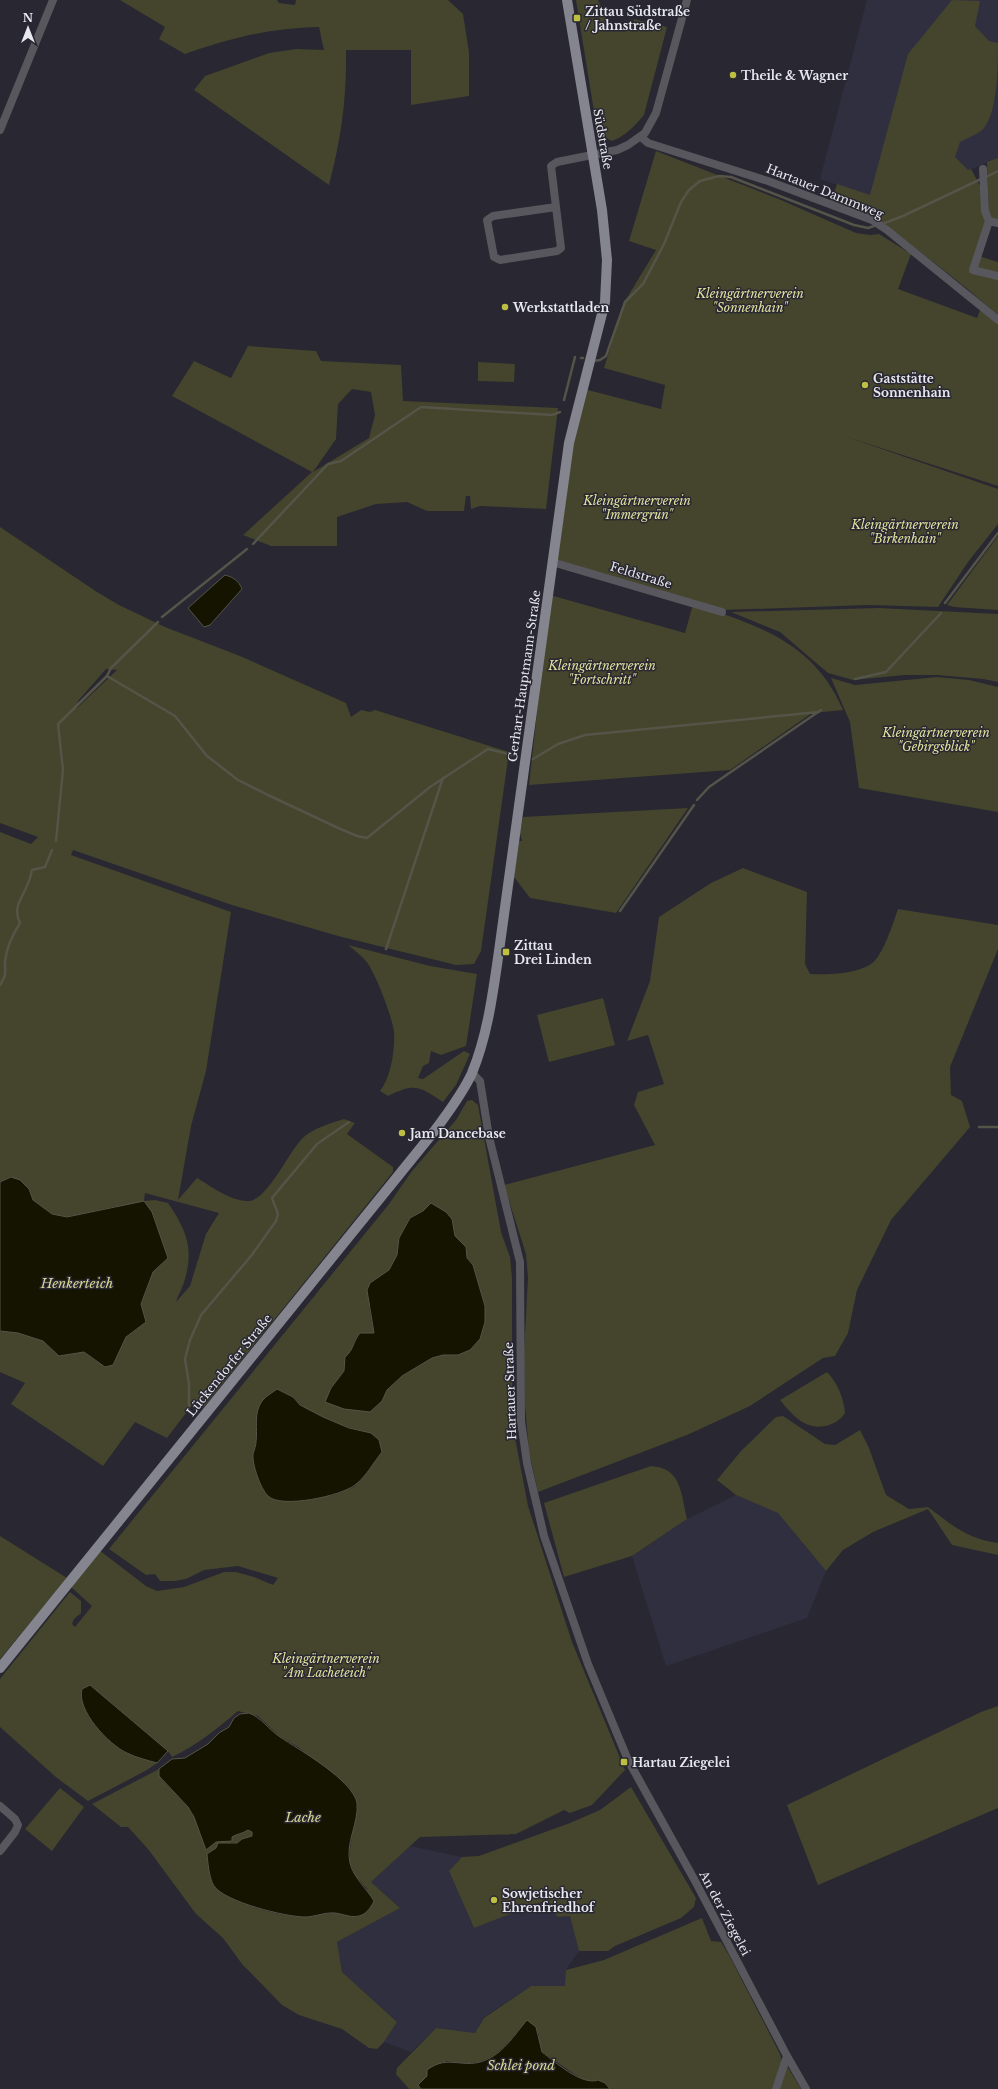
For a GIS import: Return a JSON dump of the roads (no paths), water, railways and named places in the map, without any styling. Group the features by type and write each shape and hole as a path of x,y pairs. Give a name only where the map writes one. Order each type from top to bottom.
{"main road":[{"name":"Südstraße","path":"567,0 606,245 607,282"},
{"name":"Gerhart-Hauptmann-Straße","path":"472,1073 486,1032 491,1008 552,562 571,436 603,311 607,282"},
{"name":"Lückendorfer Straße","path":"0,1668 436,1130 462,1092 472,1073"}],"street":[{"path":"0,130 53,0"},
{"path":"556,207 493,216 487,220 494,257 500,260 560,250 562,245 551,166 557,162 617,150 641,137 652,122 656,113 687,0"},
{"name":"Hartauer Dammweg","path":"641,137 648,142 768,181 874,221 998,320"},
{"path":"983,169 985,211 989,221 974,270 998,276"},
{"path":"989,221 998,223"},
{"name":"Feldstraße","path":"552,562 722,612"},
{"name":"Hartauer Straße","path":"472,1073 480,1081 489,1137 520,1262 521,1421 534,1499 544,1536 577,1633 623,1748"},
{"name":"An der Ziegelei","path":"623,1748 637,1778 694,1879 786,2056 806,2089"},
{"path":"0,1806 15,1819 18,1825 0,1851"},
{"path":"776,2089 786,2056"}],"water":[{"path":"225,575 235,580 242,589 210,625 204,627 188,608"},
{"name":"Henkerteich","path":"11,1177 20,1180 29,1189 33,1200 52,1214 67,1217 144,1201 152,1212 168,1258 153,1272 141,1304 146,1322 126,1337 113,1365 105,1367 84,1352 59,1356 43,1341 18,1333 0,1331 0,1182"},
{"path":"431,1203 446,1212 452,1219 455,1236 466,1247 467,1258 473,1265 485,1306 485,1322 480,1339 470,1350 458,1355 443,1355 432,1358 402,1376 387,1390 382,1401 370,1412 344,1409 325,1402 331,1388 344,1371 345,1357 360,1333 374,1333 367,1290 370,1283 389,1270 397,1255 399,1238 410,1218 423,1211"},
{"path":"277,1389 293,1397 300,1405 323,1417 349,1428 371,1433 379,1440 382,1452 359,1482 348,1489 311,1500 285,1501 275,1500 268,1496 257,1476 253,1454 256,1444 257,1416 259,1406 267,1396"},
{"path":"90,1685 168,1751 157,1763 127,1753 103,1735 89,1716 81,1697 82,1689"},
{"name":"Lache","path":"249,1713 258,1718 280,1737 336,1775 353,1794 357,1803 357,1810 349,1848 350,1863 357,1878 374,1901 369,1909 362,1915 351,1916 331,1913 305,1917 284,1914 256,1908 230,1898 220,1892 212,1883 207,1854 216,1848 218,1843 237,1843 242,1839 252,1836 252,1832 248,1830 235,1835 232,1837 232,1841 216,1842 206,1850 194,1817 188,1807 159,1776 159,1769 172,1759 185,1758 208,1744 219,1733 229,1727 234,1718 240,1714"},
{"name":"Schlei pond","path":"527,2020 536,2027 542,2052 569,2072 584,2080 598,2080 605,2083 610,2089 421,2089 418,2085 427,2076 427,2070 435,2065 450,2062 479,2062 494,2056 509,2042"}],"waterway":[{"path":"986,177 998,171"},
{"path":"593,361 600,360 606,356 625,302 643,284 664,244 681,202 689,190 700,181 719,176 731,177 854,225 868,228 877,225"},
{"path":"882,224 903,216 981,179"},
{"path":"564,400 575,357"},
{"path":"253,544 328,464 341,461 421,407 552,415 560,412"},
{"path":"945,603 998,533"},
{"path":"162,617 247,549"},
{"path":"855,679 886,672 941,613"},
{"path":"56,841 63,770 58,724 107,676 111,668 158,622"},
{"path":"107,676 175,716 207,756 238,780 336,827 357,836 367,838 430,787 488,749 512,755"},
{"path":"697,800 709,787 821,710"},
{"path":"533,759 558,744 585,735 819,712"},
{"path":"386,949 443,778"},
{"path":"620,911 694,805"},
{"path":"0,985 5,976 5,962 8,946 20,923 17,913 20,901 28,884 32,870 45,867 52,850"},
{"path":"189,1407 189,1384 185,1359 190,1340 201,1315 251,1256 276,1221 278,1214 272,1198 317,1144 349,1122"},
{"path":"979,1127 998,1127"}],"place":[{"name":"Zittau Südstraße / Jahnstraße","path":"577,18"},
{"name":"Theile & Wagner","path":"733,75"},
{"name":"Werkstattladen","path":"505,307"},
{"name":"Gaststätte Sonnenhain","path":"865,385"},
{"name":"Zittau Drei Linden","path":"506,952"},
{"name":"Jam Dancebase","path":"402,1133"},
{"name":"Hartau Ziegelei","path":"624,1762"},
{"name":"Sowjetischer Ehrenfriedhof","path":"494,1900"}],"park label":[{"name":"Kleingärtnerverein \"Sonnenhain\"","path":"750,300"},
{"name":"Kleingärtnerverein \"Immergrün\"","path":"637,507"},
{"name":"Kleingärtnerverein \"Birkenhain\"","path":"905,531"},
{"name":"Kleingärtnerverein \"Fortschritt\"","path":"602,672"},
{"name":"Kleingärtnerverein \"Gebirgsblick\"","path":"936,739"},
{"name":"Kleingärtnerverein \"Am Lacheteich\"","path":"326,1665"}]}
